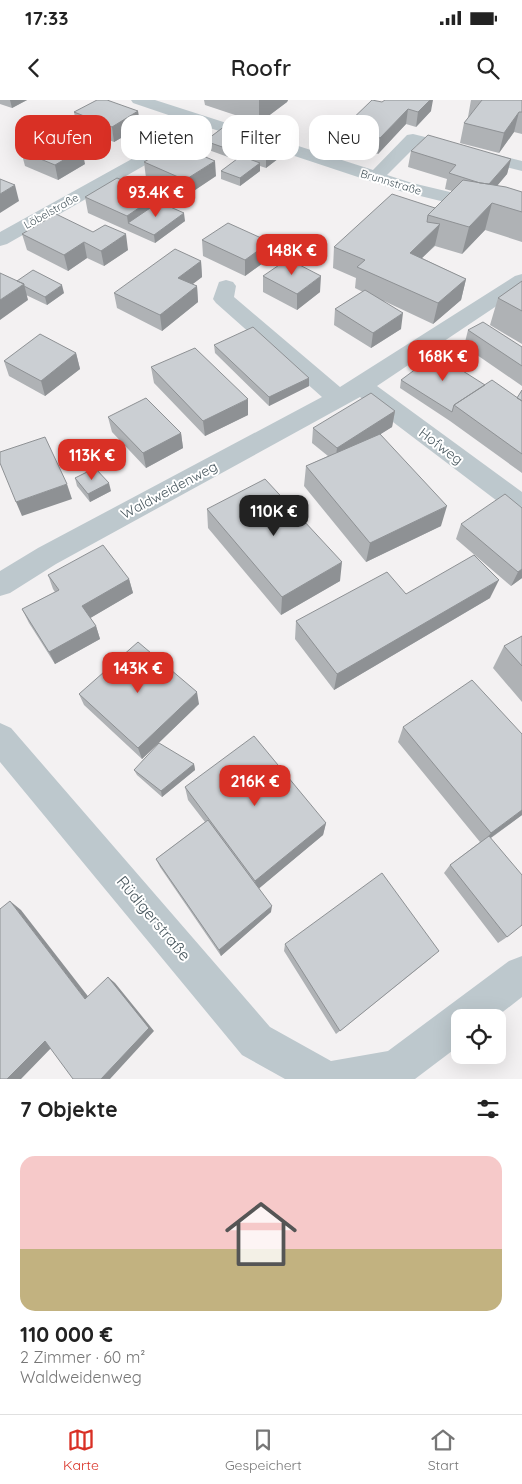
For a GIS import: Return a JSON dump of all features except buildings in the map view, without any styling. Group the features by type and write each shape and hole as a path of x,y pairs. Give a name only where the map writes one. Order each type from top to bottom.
{"street":[{"name":"Brunnstraße","path":"139,100 182,115"},
{"path":"176,113 192,100"},
{"name":"Brunnstraße","path":"212,124 429,194 522,215"},
{"path":"376,177 413,138 522,166"},
{"name":"Löbelstraße","path":"0,240 142,160"},
{"name":"Waldweidenweg","path":"0,585 47,556 361,386 522,280"},
{"path":"226,286 223,299 338,398"},
{"name":"Hofweg","path":"361,386 522,506"},
{"name":"Rüdigerstraße","path":"0,738 256,1041 324,1079"},
{"path":"476,1009 522,974"},
{"path":"334,1079 396,1069 451,1027"}]}
